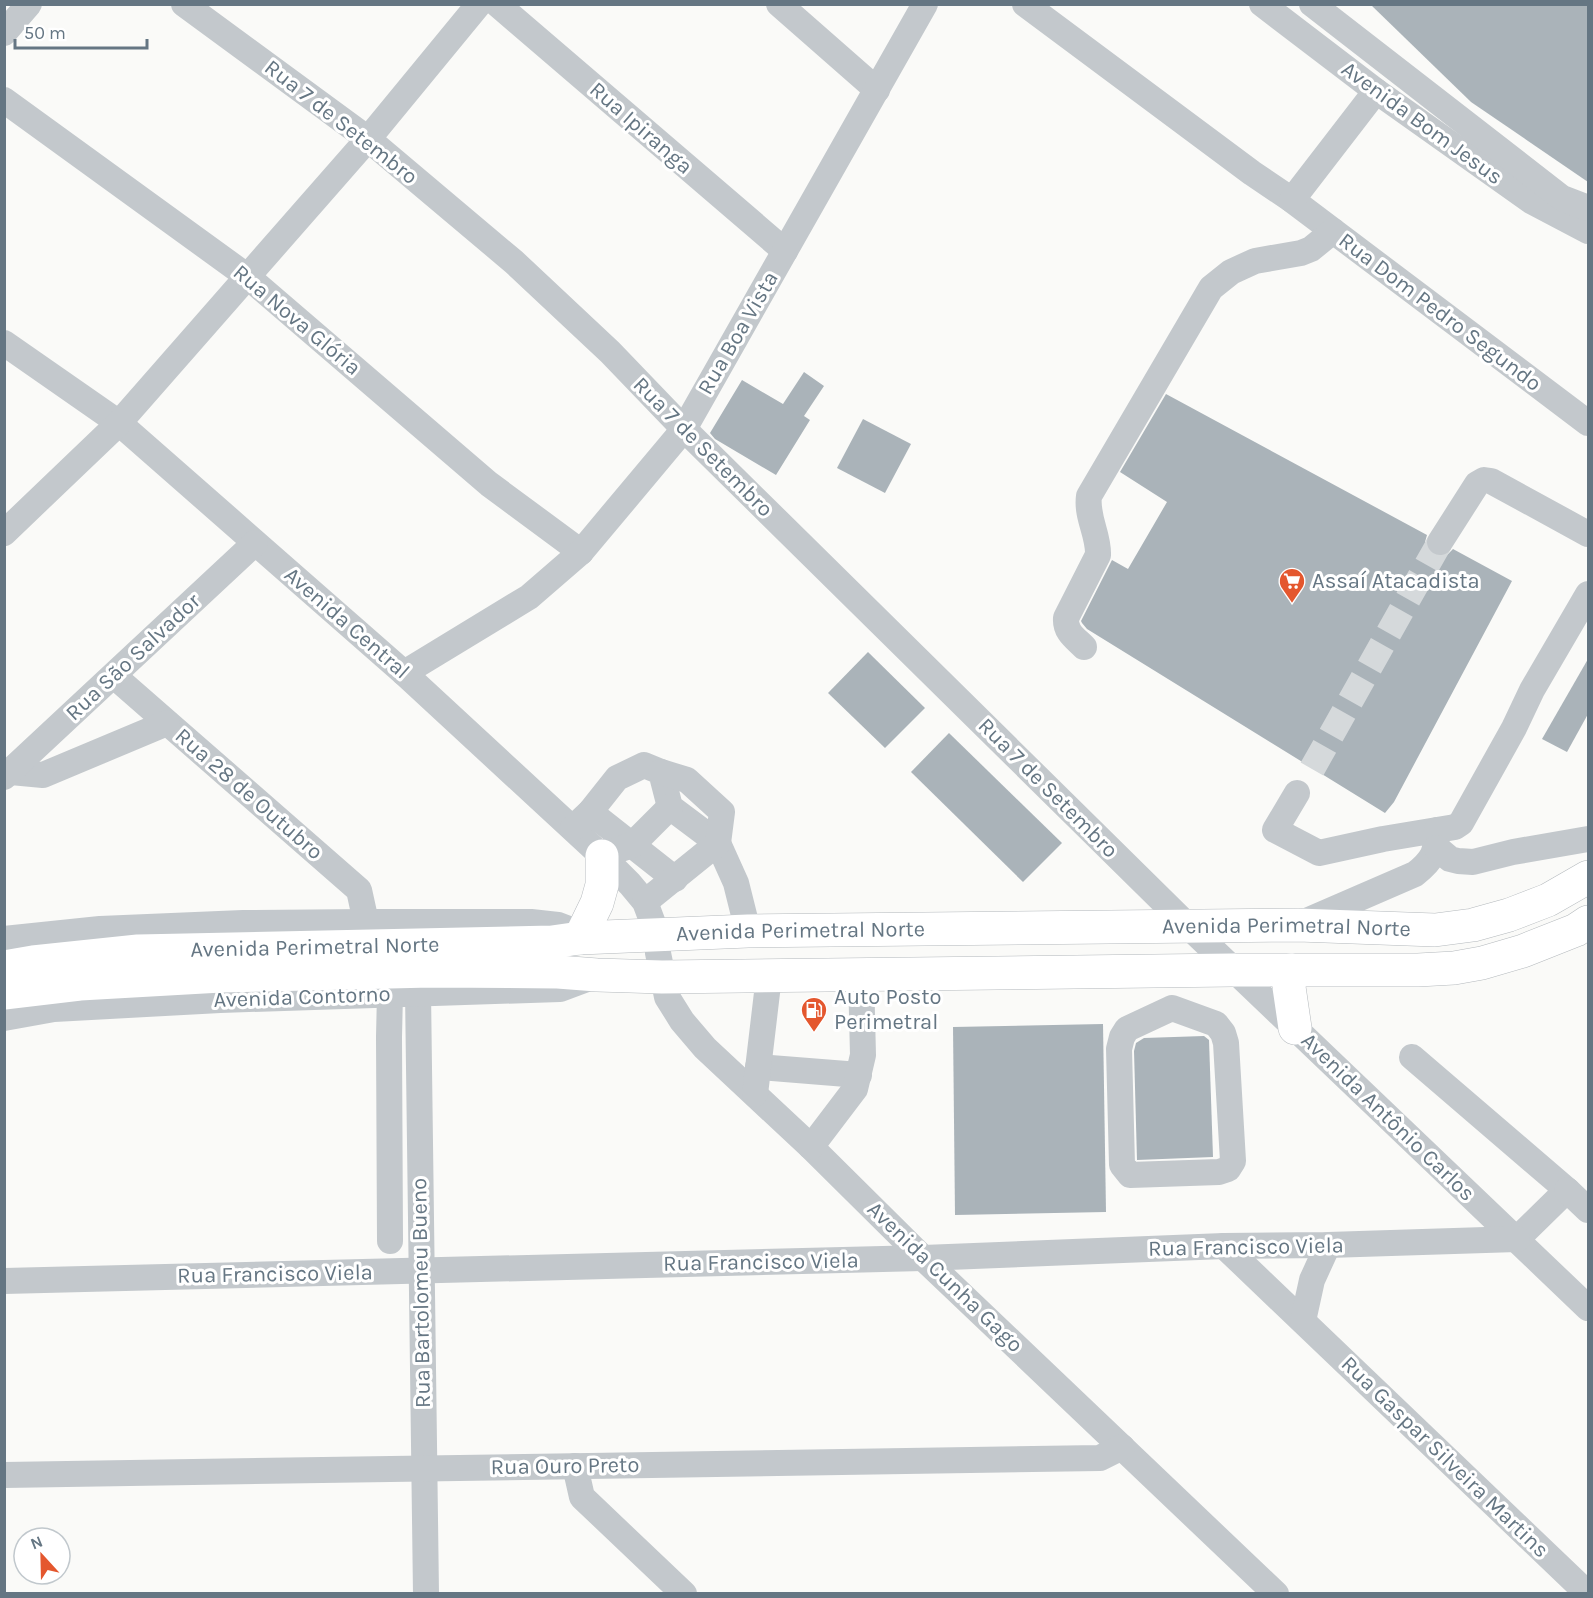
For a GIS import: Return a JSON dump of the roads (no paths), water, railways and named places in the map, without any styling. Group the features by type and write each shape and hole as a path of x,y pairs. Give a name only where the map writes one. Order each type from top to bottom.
{"highway":[{"path":"580,938 597,903 602,885 602,856"},
{"name":"Avenida Perimetral Norte","path":"4,967 138,951 552,942 580,938 748,931 1298,925 1435,930 1473,925 1509,915 1548,900 1588,877"},
{"name":"Avenida Perimetral Norte","path":"4,993 80,984 221,976 431,971 558,972 662,977 1418,970 1454,968 1482,963 1522,951 1576,930 1588,922"},
{"path":"1291,970 1289,987 1295,1028"}],"street":[{"path":"4,33 29,4"},
{"name":"Rua 7 de Setembro","path":"184,4 368,139 514,262 610,352 684,429 1188,926"},
{"path":"4,534 119,423 368,139 479,4"},
{"name":"Rua Ipiranga","path":"497,4 785,251"},
{"path":"779,4 877,90"},
{"name":"Rua Boa Vista","path":"404,673 529,597 581,552 684,429 925,4"},
{"name":"Rua Dom Pedro Segundo","path":"1025,4 1252,173 1292,200 1588,423"},
{"name":"Avenida Bom Jesus","path":"1262,4 1376,91 1531,201 1588,231"},
{"path":"1312,4 1562,198 1588,208"},
{"path":"1292,200 1376,91"},
{"name":"Rua Nova Glória","path":"4,100 248,277 489,483 581,552"},
{"path":"1084,647 1067,631 1066,618 1098,555 1088,507 1089,496 1211,288 1231,272 1255,261 1301,253 1311,249 1333,231"},
{"name":"Avenida Central","path":"4,343 119,423 404,673 581,820 602,856 645,902 657,934"},
{"path":"1440,542 1477,484 1484,480 1588,534"},
{"name":"Rua São Salvador","path":"8,775 255,543"},
{"path":"1298,925 1372,894 1425,867 1437,839 1461,823 1514,728 1532,690 1588,594"},
{"name":"Rua 28 de Outubro","path":"114,676 359,890 366,922"},
{"name":"Rua São Salvador","path":"8,775 43,776 167,723"},
{"path":"645,902 675,879 718,843 722,812 687,780 644,765 617,778 581,820 632,845 675,879"},
{"path":"661,772 670,807 718,843 736,883 748,931"},
{"path":"1297,792 1275,830 1319,853 1383,839 1437,839"},
{"path":"602,856 632,845 670,807"},
{"path":"1437,839 1450,859 1473,862 1513,852 1588,839"},
{"path":"4,939 100,929 243,923 366,922 531,922 558,925 571,930 580,938"},
{"name":"Avenida Antônio Carlos","path":"1188,926 1588,1308"},
{"name":"Avenida Cunha Gago","path":"657,934 658,953 667,997 682,1021 705,1048 1276,1593"},
{"path":"1166,971 1172,1008"},
{"name":"Avenida Contorno","path":"4,1018 54,1009 220,1000 560,989 597,975"},
{"path":"811,1147 855,1089 863,1055 861,975"},
{"path":"755,1094 769,976"},
{"name":"Rua Bartolomeu Bueno","path":"418,992 426,1593"},
{"path":"390,993 390,1241"},
{"path":"1172,1008 1216,1024 1223,1034 1226,1043 1233,1161 1228,1169 1219,1172 1130,1175 1122,1165 1119,1049 1122,1036 1127,1029 1172,1008"},
{"path":"389,1037 418,1038"},
{"path":"1412,1057 1588,1210"},
{"path":"758,1067 859,1075"},
{"path":"1517,1239 1567,1190"},
{"name":"Rua Francisco Viela","path":"4,1281 923,1258 1224,1246 1517,1239"},
{"path":"1303,1321 1312,1280 1328,1245"},
{"name":"Rua Gaspar Silveira Martins","path":"1224,1246 1588,1593"},
{"name":"Rua Ouro Preto","path":"4,1475 1100,1458 1122,1447"},
{"path":"575,1466 582,1497 684,1593"}],"tunnel":[{"path":"1312,769 1440,542"}],"place":[{"name":"Assaí Atacadista","path":"1292,604"},
{"name":"Auto Posto Perimetral","path":"814,1033"}]}
